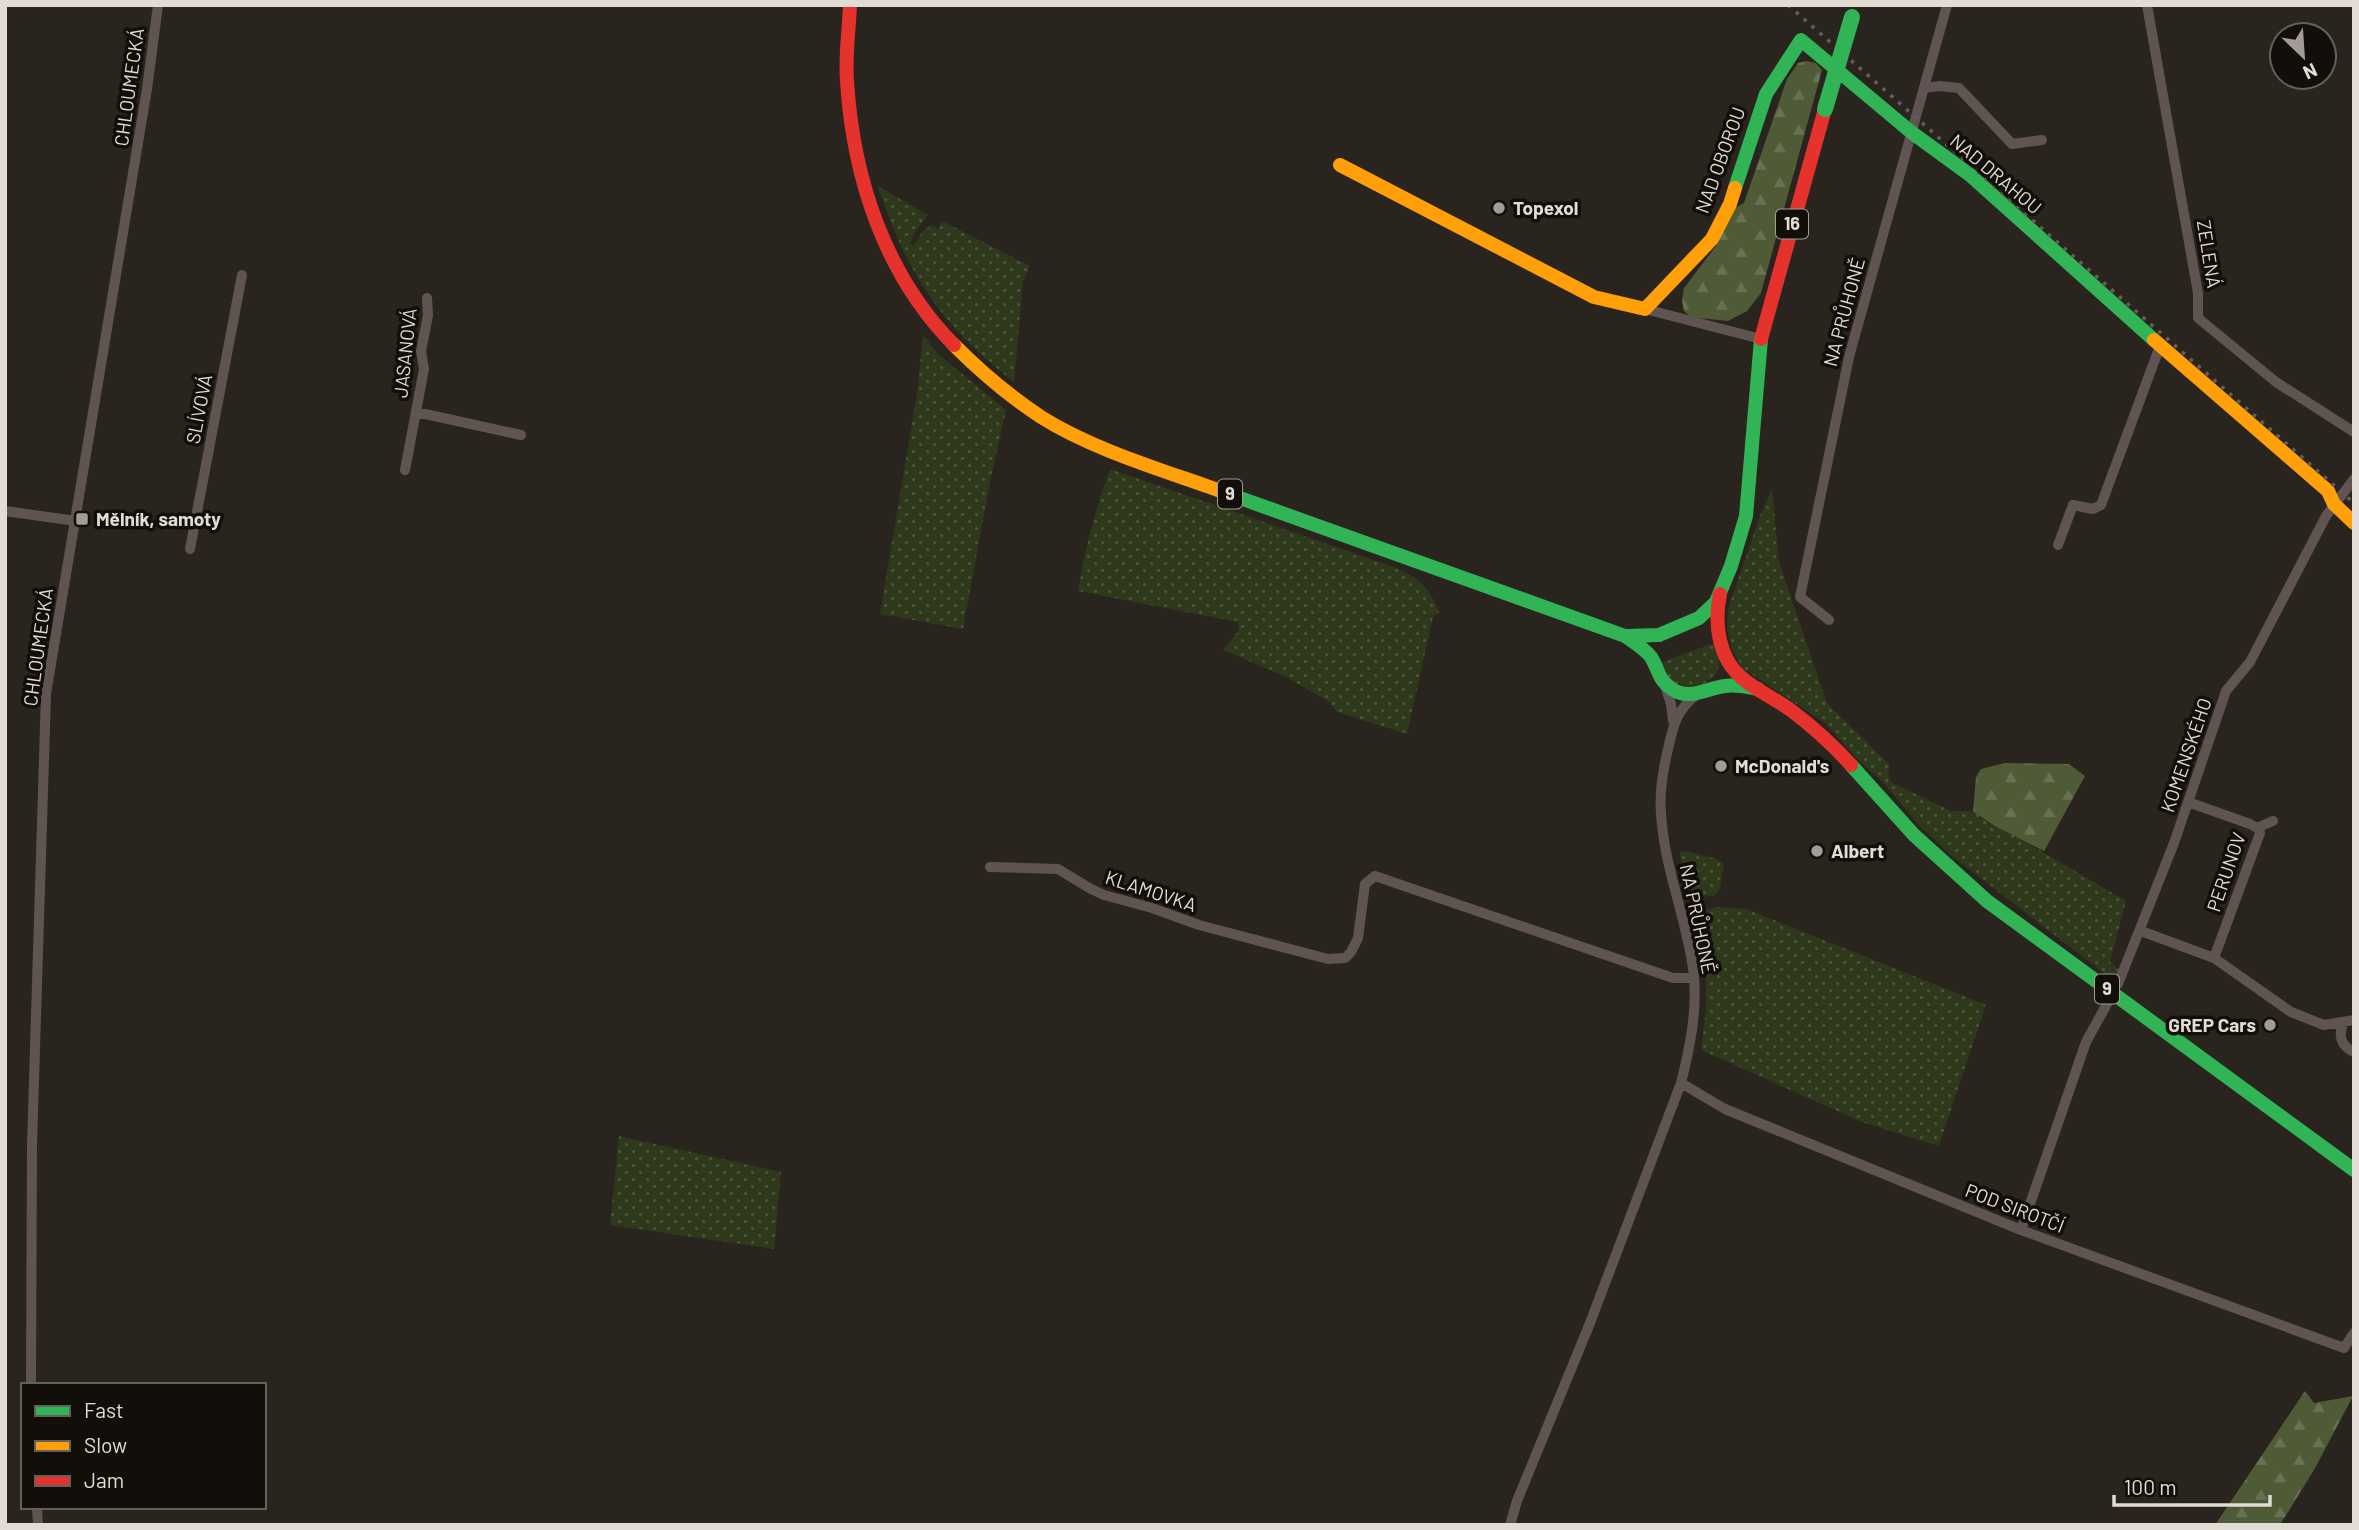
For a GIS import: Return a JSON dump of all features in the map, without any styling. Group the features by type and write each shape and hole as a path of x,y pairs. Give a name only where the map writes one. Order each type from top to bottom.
{"main road":[{"name":"9","path":"850,5 845,57 848,116 858,173 873,217 894,263 929,318 959,353 995,385 1057,427 1108,450 1625,636 1645,650 1664,684 1680,693 1703,692 1722,686 1738,685 1758,690"},
{"name":"16","path":"1687,624 1704,615 1716,602 1737,550 1746,516 1761,340 1854,11"},
{"name":"NAD DRAHOU","path":"1801,40 1911,132 1970,175 2160,346 2328,491 2334,505 2354,523"},
{"name":"NAD OBOROU","path":"1645,309 1712,239 1730,204 1766,94 1801,40"},
{"path":"1340,164 1594,297 1645,309"},
{"name":"16","path":"1720,594 1716,619 1724,648"},
{"name":"9","path":"1625,636 1649,637 1687,624 1707,627 1724,648 1734,670 1758,690 1790,709 1840,752 1909,831 1987,901 2354,1170"},
{"path":"1655,666 1657,647 1668,631"},
{"path":"1703,692 1723,675 1724,648"}],"street":[{"name":"CHLOUMECKÁ","path":"31,1383 32,1145 46,694 145,102 158,5"},
{"name":"NA PRŮHONĚ","path":"1829,620 1800,597 1849,357 1947,5"},
{"name":"ZELENÁ","path":"2147,5 2199,293 2198,318 2276,382 2354,432"},
{"path":"1924,88 1959,88 2012,144 2042,140"},
{"name":"SLÍVOVÁ","path":"190,549 242,275"},
{"name":"JASANOVÁ","path":"405,470 424,369 421,351 428,315 427,298"},
{"path":"1645,309 1761,340"},
{"path":"2058,545 2073,505 2093,509 2101,505 2160,346"},
{"name":"JASANOVÁ","path":"416,412 521,435"},
{"name":"KOMENSKÉHO","path":"2118,984 2141,930 2226,691 2250,662 2334,505 2354,479"},
{"path":"5,511 76,521"},
{"name":"NA PRŮHONĚ","path":"1510,1525 1517,1501 1590,1323 1681,1083 1694,1026 1694,978 1687,936 1667,858 1661,812 1662,783 1672,727 1671,704 1664,684"},
{"name":"NA PRŮHONĚ","path":"1672,727 1679,711 1703,692"},
{"name":"PERUNOV","path":"2188,802 2257,828 2260,837 2214,958"},
{"path":"2257,828 2273,821"},
{"name":"KLAMOVKA","path":"990,867 1058,869 1098,893 1199,925 1328,959 1345,958 1355,946 1365,884 1375,876 1673,978 1694,978"},
{"path":"2141,930 2214,958 2291,1012 2324,1025 2349,1021"},
{"path":"2021,1230 2087,1042 2108,1002"},
{"path":"2349,1021 2340,1030 2340,1037 2348,1049 2354,1052"},
{"name":"POD SIROTČÍ","path":"1681,1083 1725,1109 2021,1230 2344,1348 2354,1333"}],"green space":[{"path":"1798,63 1816,63 1822,70 1761,293 1747,311 1728,321 1691,317 1684,311 1684,288 1716,246 1735,208 1744,203 1787,79"},
{"path":"877,184 928,215 914,233 911,244 914,245 923,231 931,225 938,229 942,221 1030,266 1023,282 1014,382 965,339 929,295 900,244"},
{"path":"923,335 938,354 1006,410 963,629 880,614 918,387"},
{"path":"1110,469 1383,563 1413,576 1421,583 1428,590 1439,612 1433,617 1407,734 1337,712 1329,702 1288,678 1223,650 1239,630 1238,622 1078,591 1091,530"},
{"path":"1772,489 1779,562 1827,703 1890,765 1888,773 1891,782 1951,811 1973,811 2126,901 2110,962 2119,970 2113,980 1948,853 1825,723 1742,668 1732,649 1727,628 1728,609"},
{"path":"1714,643 1719,665 1717,672 1707,682 1694,687 1680,685 1674,682 1665,670 1662,662"},
{"path":"2005,763 2069,764 2085,776 2044,851 1995,826 1973,811 1976,777 1981,769"},
{"path":"1680,852 1717,859 1724,864 1720,889 1714,896 1689,895 1680,856"},
{"path":"1717,907 1746,909 1986,1005 1939,1146 1862,1122 1701,1050 1706,1010 1706,968 1696,913"},
{"path":"619,1136 781,1172 774,1249 610,1225"},
{"path":"2305,1391 2314,1403 2353,1396 2314,1470 2280,1525 2215,1525"}],"railway":[{"path":"1788,5 2354,503"}],"traffic: fast":[{"path":"1825,109 1852,17"},
{"path":"1735,188 1766,94 1801,40 1911,132 1970,175 2154,340"},
{"path":"1627,636 1659,635 1699,618 1716,602 1731,566 1746,516 1761,339"},
{"path":"1226,493 1625,636 1648,654 1664,681 1678,692 1691,694 1729,685 1758,689"},
{"path":"1851,765 1914,835 1987,901 2354,1170"}],"traffic: slow":[{"path":"1340,165 1594,297 1645,309 1712,239 1735,188"},
{"path":"2154,340 2328,491 2334,504 2354,523"},
{"path":"954,345 1007,392 1062,429 1131,460 1226,493"}],"traffic: jam":[{"path":"850,5 847,81 856,153 865,188 891,256 930,317 954,345"},
{"path":"1761,339 1825,109"},
{"path":"1720,594 1720,639 1734,670 1748,683 1800,717 1851,765"}],"place":[{"name":"Topexol","path":"1499,208"},
{"name":"Mělník, samoty","path":"82,519"},
{"name":"McDonald's","path":"1721,766"},
{"name":"Albert","path":"1817,851"},
{"name":"GREP Cars","path":"2270,1025"}]}
